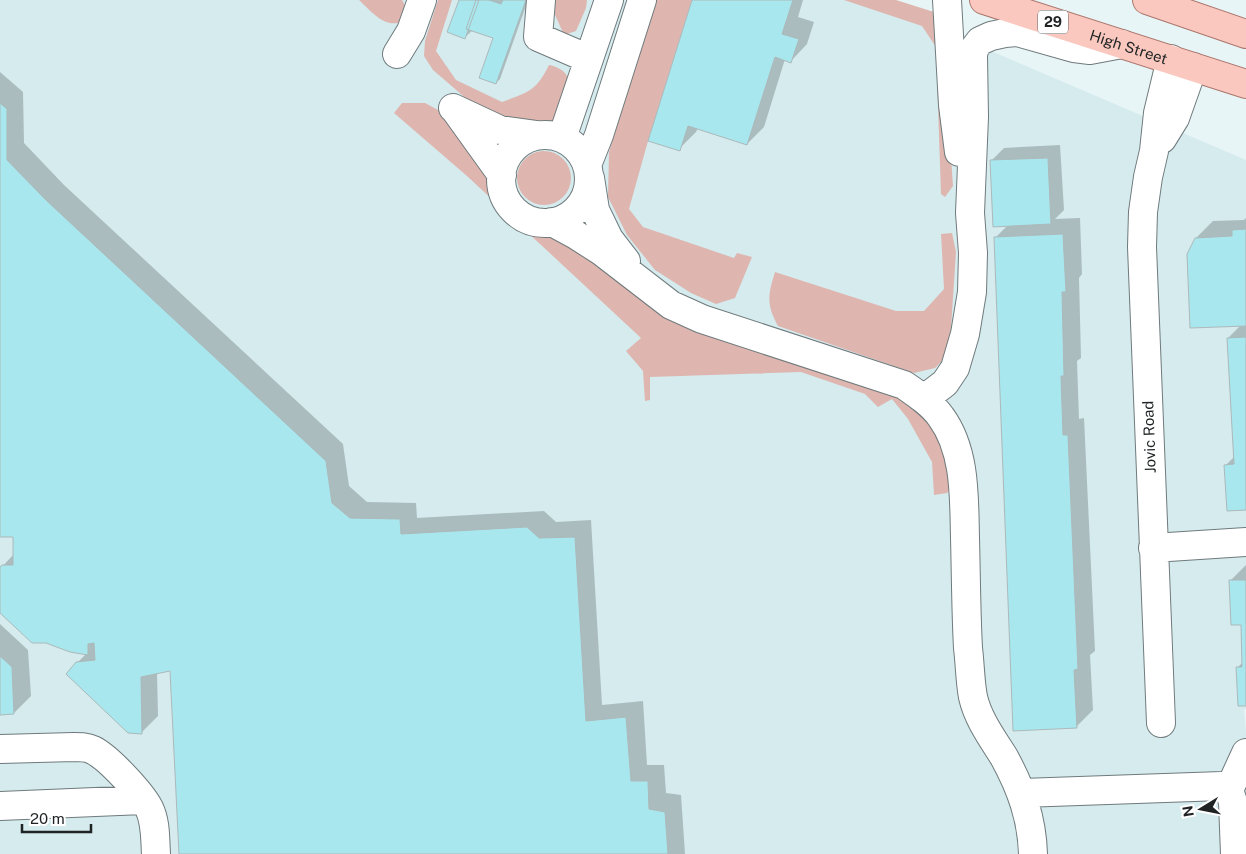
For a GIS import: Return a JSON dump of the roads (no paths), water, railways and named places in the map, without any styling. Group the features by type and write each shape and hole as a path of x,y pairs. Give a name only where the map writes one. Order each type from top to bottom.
{"main road":[{"name":"High Street","path":"984,0 1246,84"},
{"path":"1147,0 1246,34"}],"street":[{"path":"397,54 411,31 422,0"},
{"path":"541,0 538,37 589,59"},
{"path":"550,136 589,59 609,0"},
{"path":"550,136 524,140 513,149 505,161 502,175 503,188 507,200 515,211 526,218 538,222 552,222 564,218 575,211 583,201 588,189 588,171 642,0"},
{"path":"924,400 945,383 955,368 965,334 972,292 973,252 970,213 953,105 947,0"},
{"path":"970,213 974,117 972,56 974,49 980,41 991,36 1017,32 1074,48 1090,50 1122,44"},
{"name":"Jovic Road","path":"1161,723 1142,247 1143,212 1154,151 1175,118 1182,63"},
{"path":"502,175 453,108 500,130 550,136 573,144 582,154 588,171 595,210 609,239 643,284"},
{"path":"552,222 601,251 671,305 702,318 904,385 924,400 941,417 953,439 961,467 970,678 974,698 979,714 1022,794 1031,828 1033,854"},
{"path":"1153,548 1246,542"},
{"path":"0,749 85,747 94,750 118,771 149,809 153,821 156,854"},
{"path":"1229,790 1246,753"},
{"path":"1022,794 1222,786 1229,790 1233,802 1235,854"},
{"path":"0,806 143,800"}]}
